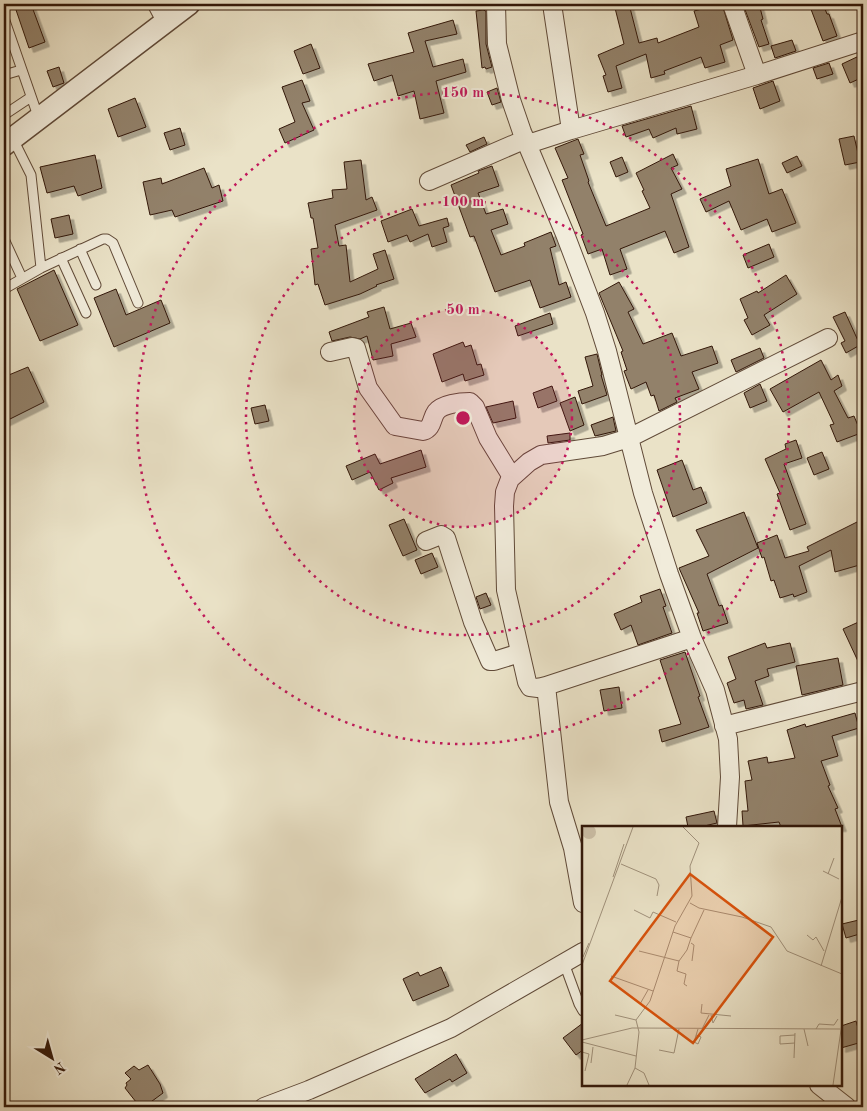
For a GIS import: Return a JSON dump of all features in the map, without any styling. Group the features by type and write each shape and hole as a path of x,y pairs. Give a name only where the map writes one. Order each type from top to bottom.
{"street":[{"path":"8,142 39,119 161,13 188,4"},
{"path":"496,4 497,44 511,100 595,313 607,351 643,493 692,638 715,690 728,739 730,777 728,826"},
{"path":"552,4 571,130"},
{"path":"732,4 757,75"},
{"path":"429,181 527,142 757,75 863,41"},
{"path":"692,638 546,686 530,687 520,654 506,590 505,492 512,478 541,454 603,446 629,438 828,338"},
{"path":"330,352 352,347 356,348 368,388 395,426 423,431 430,428 436,412 441,408 463,402 473,404 488,438 512,478"},
{"path":"426,540 441,535 446,538 473,622 490,660 494,662 520,654"},
{"path":"546,686 559,802 573,848 582,898"},
{"path":"724,726 863,691"},
{"path":"264,1107 309,1090 451,1028 582,953"},
{"path":"819,1086 847,1107"}],"lane":[{"path":"4,18 39,119"},
{"path":"4,75 21,70"},
{"path":"4,115 31,97"},
{"path":"8,142 31,175 41,268"},
{"path":"4,239 22,278"},
{"path":"4,289 61,258 103,239 107,239 113,243 138,302"},
{"path":"80,249 96,285"},
{"path":"61,258 86,313"},
{"path":"564,963 578,1004 582,1010"}],"building":[{"path":"14,4 31,4 45,42 29,48"},
{"path":"614,4 629,4 639,43 657,38 658,43 699,27 694,11 722,4 733,40 720,45 725,62 705,68 701,57 664,71 665,74 651,78 646,54 616,66 622,88 608,92 603,76 606,75 598,55 624,44"},
{"path":"759,4 763,19 761,20 769,44 759,47 744,7"},
{"path":"809,4 823,4 837,36 823,41"},
{"path":"476,11 486,11 486,44 492,67 486,69 485,67 482,68"},
{"path":"453,20 457,34 425,41 433,67 463,59 466,72 436,81 444,113 420,119 414,91 398,96 392,75 374,81 368,64 414,52 408,33"},
{"path":"792,40 796,51 775,58 771,46"},
{"path":"311,44 320,68 303,74 294,51"},
{"path":"859,56 863,65 863,77 850,83 842,64"},
{"path":"829,63 833,74 817,79 813,68"},
{"path":"59,67 64,83 53,87 47,71"},
{"path":"302,80 310,101 302,103 314,130 285,143 279,129 295,122 282,87"},
{"path":"773,81 780,101 760,109 753,88"},
{"path":"497,88 501,102 492,105 487,92"},
{"path":"135,98 146,127 118,137 108,109"},
{"path":"691,106 697,129 677,134 676,128 653,138 649,129 626,137 622,126"},
{"path":"180,128 185,145 170,150 164,133"},
{"path":"854,136 860,162 845,165 839,139"},
{"path":"484,137 487,144 470,152 466,145"},
{"path":"578,139 584,154 580,155 588,182 606,226 650,208 636,173 673,154 678,165 671,168 682,189 671,194 689,247 674,253 665,231 620,249 627,269 610,275 602,249 588,254 581,235 583,234 562,180 568,178 555,148"},
{"path":"95,155 102,188 78,196 74,186 47,193 40,167"},
{"path":"797,156 802,166 787,173 782,163"},
{"path":"622,157 628,172 616,177 610,162"},
{"path":"758,159 769,194 782,189 796,223 772,232 767,219 741,230 729,201 706,212 700,199 731,186 726,169"},
{"path":"361,160 366,200 372,197 377,210 335,225 339,246 346,245 350,282 378,269 373,254 385,250 394,279 376,285 360,294 325,305 318,284 315,285 311,249 318,248 313,218 311,218 308,203 333,198 332,190 347,189 344,162"},
{"path":"492,166 499,186 478,193 486,214 503,209 508,224 491,230 501,255 525,246 524,243 551,232 556,246 550,248 559,285 566,282 571,297 540,308 530,280 495,292 474,236 470,237 451,185"},
{"path":"204,168 212,188 219,185 223,201 175,217 172,210 150,215 143,182 161,178 162,184"},
{"path":"412,209 419,226 447,218 449,226 443,228 447,242 432,247 428,234 410,242 407,235 388,242 381,221"},
{"path":"69,215 73,234 55,238 51,219"},
{"path":"769,244 774,257 748,268 743,255"},
{"path":"54,270 78,325 40,341 17,289"},
{"path":"786,275 797,294 764,315 770,325 752,335 744,320 748,318 740,299 757,291 758,293"},
{"path":"619,282 634,309 628,312 643,344 672,333 681,356 712,346 718,363 692,372 699,389 675,398 677,402 659,411 654,395 651,396 646,382 631,389 624,371 627,370 621,352 623,351 599,293"},
{"path":"116,289 126,315 161,300 170,323 114,347 94,298"},
{"path":"384,307 390,329 411,323 416,337 391,344 393,356 373,360 367,336 360,339 350,337 332,341 329,332 369,317 367,312"},
{"path":"845,312 860,345 846,353 841,343 845,341 833,317"},
{"path":"550,313 553,324 518,336 515,326"},
{"path":"463,342 465,347 471,345 477,365 481,364 484,375 465,381 463,374 442,382 433,354"},
{"path":"760,348 764,358 736,372 731,360"},
{"path":"597,354 607,395 582,404 578,391 593,386 585,357"},
{"path":"821,360 831,380 838,375 842,386 834,391 848,418 854,416 861,433 837,442 830,425 834,424 819,392 783,412 770,389"},
{"path":"28,367 44,402 4,422 4,377"},
{"path":"760,384 767,401 750,408 744,393"},
{"path":"552,386 557,401 538,408 533,393"},
{"path":"575,397 584,425 570,431 560,403"},
{"path":"513,401 516,418 493,423 486,407"},
{"path":"265,405 269,421 255,424 251,408"},
{"path":"613,417 616,431 595,436 591,425"},
{"path":"570,433 570,440 548,443 547,436"},
{"path":"796,440 802,458 784,464 806,524 790,530 777,494 780,493 765,459 786,449 785,444"},
{"path":"421,450 426,467 391,478 393,483 379,490 370,472 352,480 346,466 375,454 380,464"},
{"path":"822,452 829,469 814,475 807,458"},
{"path":"682,460 693,490 701,487 707,503 673,517 657,470"},
{"path":"744,512 758,548 707,574 719,606 722,605 728,623 703,631 697,613 699,613 679,568 709,556 696,530"},
{"path":"404,519 417,550 403,556 389,525"},
{"path":"863,519 863,564 835,572 831,550 799,566 807,592 794,597 793,594 780,598 774,580 771,581 764,557 762,558 757,543 777,535 785,558 809,551 807,547"},
{"path":"432,553 438,567 421,574 415,560"},
{"path":"660,589 666,606 663,607 672,633 638,645 631,625 621,630 614,614 642,602 640,596"},
{"path":"486,593 491,605 480,609 476,597"},
{"path":"863,620 863,672 843,629"},
{"path":"765,643 767,648 790,643 795,662 767,669 769,676 755,681 763,705 746,709 744,700 734,703 727,683 736,679 728,657"},
{"path":"685,652 709,727 662,742 659,730 681,724 660,660"},
{"path":"838,658 843,685 802,695 796,666"},
{"path":"619,687 622,708 604,711 600,690"},
{"path":"855,713 859,728 832,736 838,756 821,761 830,785 828,786 838,808 835,809 842,826 781,826 779,822 743,826 742,811 748,811 745,781 752,780 748,761 767,757 768,763 795,758 787,730 805,724 806,727"},
{"path":"714,811 717,823 704,826 688,826 686,817"},
{"path":"863,919 863,933 846,938 842,924"},
{"path":"441,967 449,986 413,1001 403,979 418,972 420,976"},
{"path":"856,1021 862,1042 842,1048 842,1026"},
{"path":"582,1024 582,1051 576,1055 563,1038"},
{"path":"456,1054 467,1073 452,1082 450,1079 425,1093 415,1079"},
{"path":"148,1065 160,1084 163,1093 144,1107 140,1107 125,1088 126,1083 131,1079 125,1073 134,1066 139,1070"}]}
